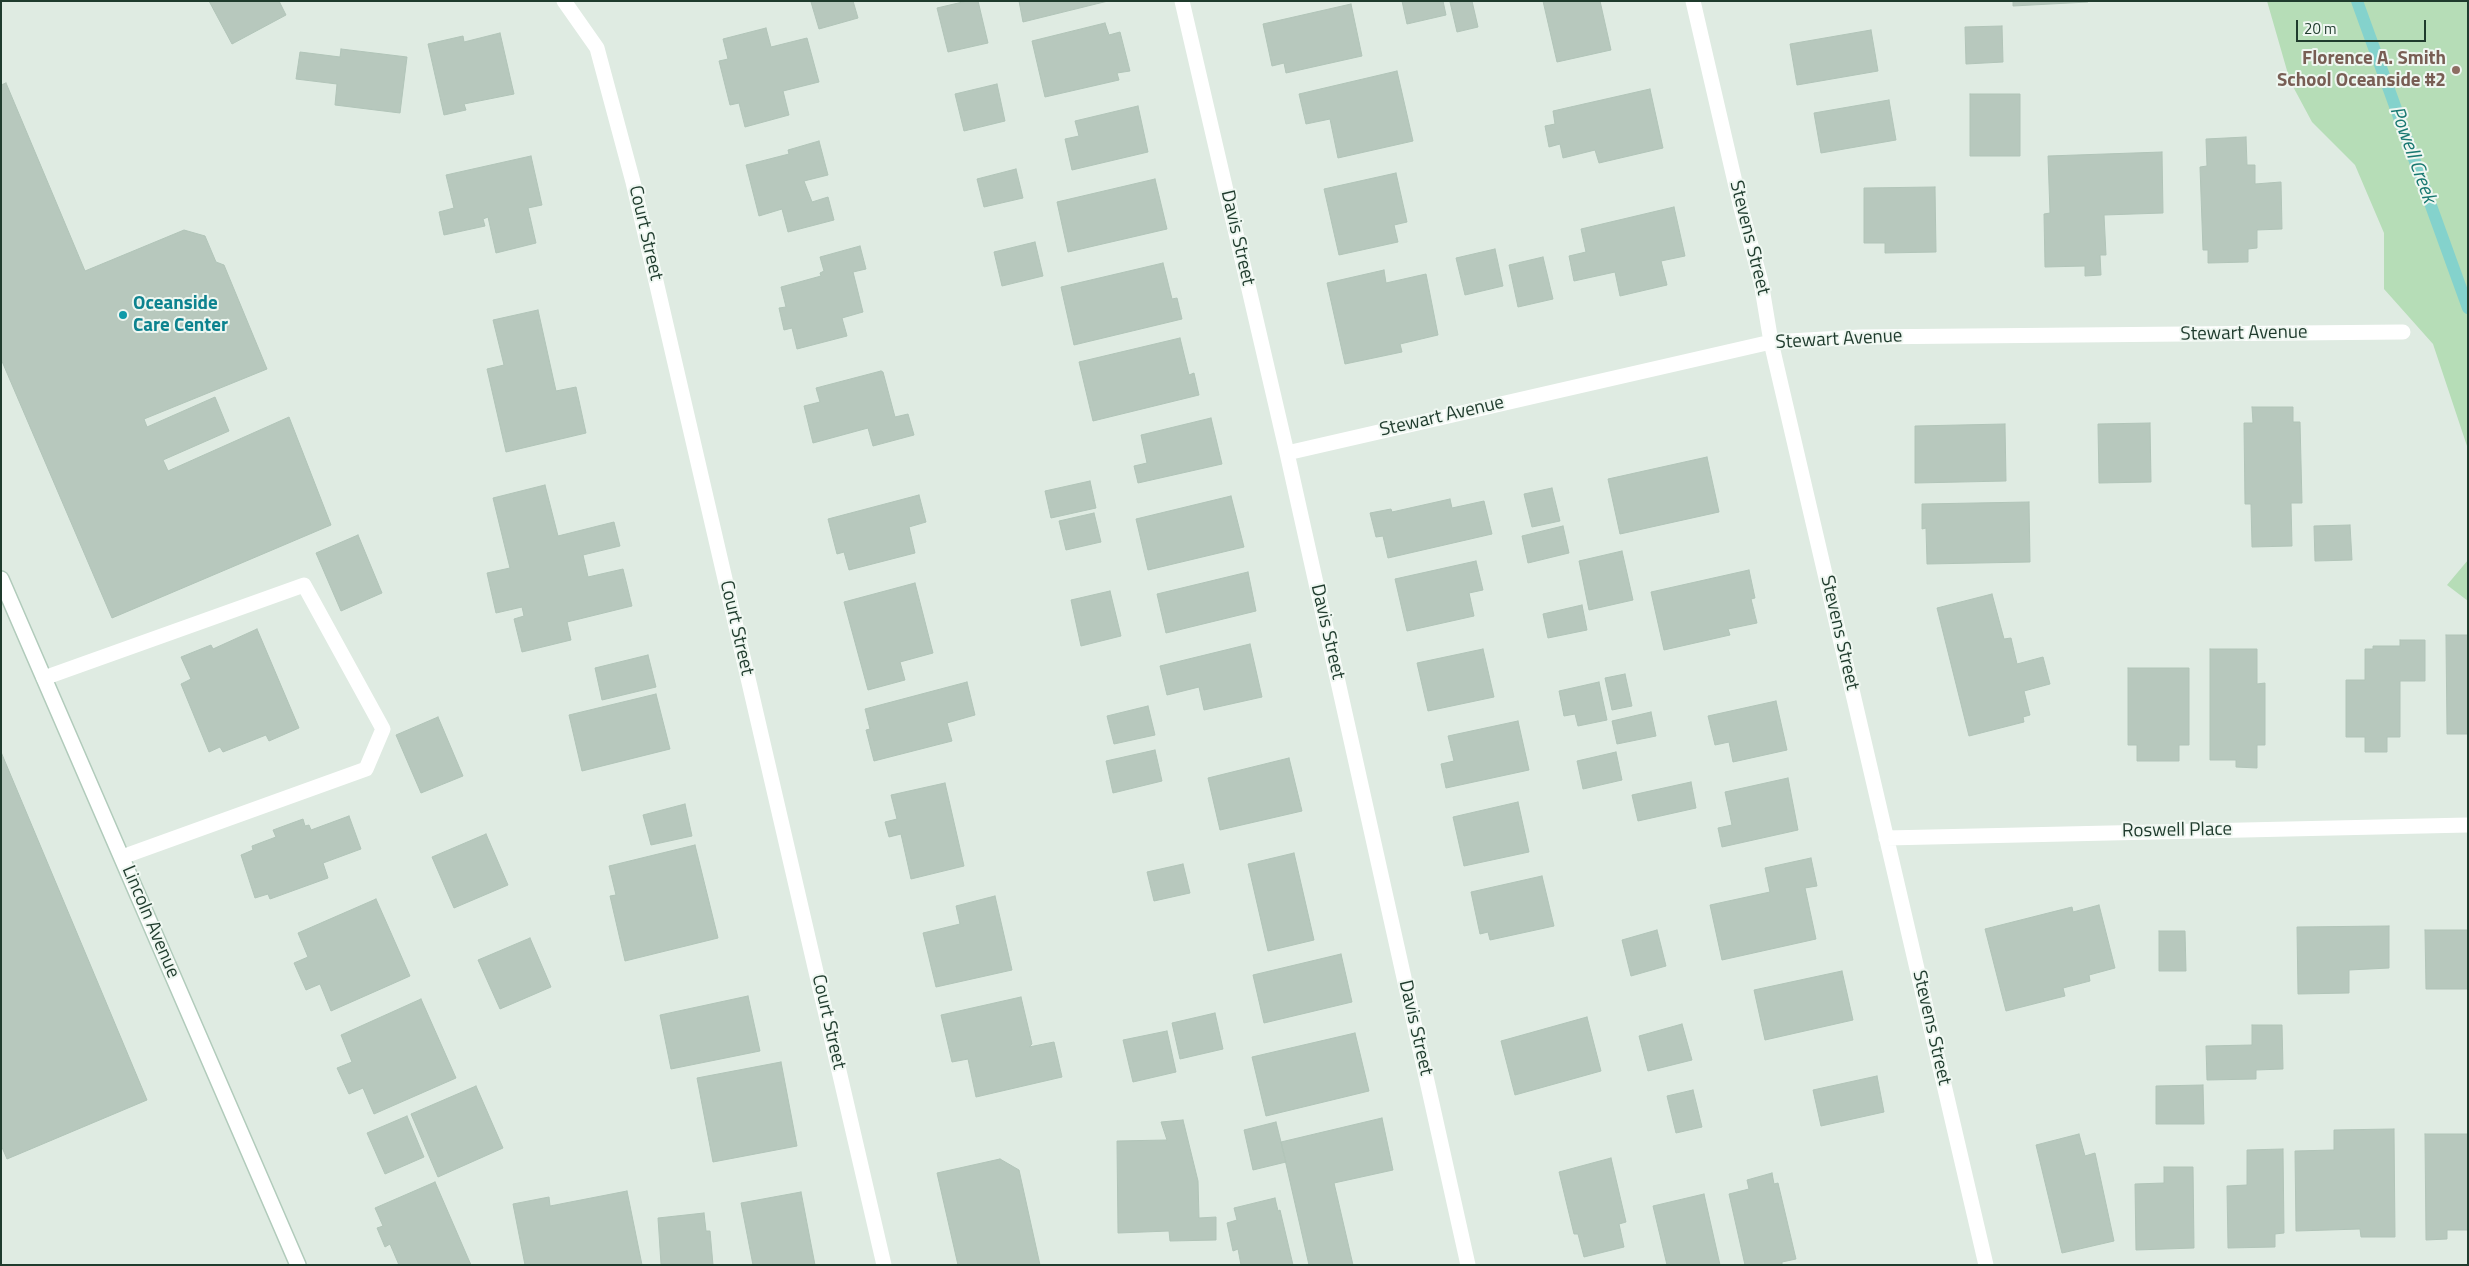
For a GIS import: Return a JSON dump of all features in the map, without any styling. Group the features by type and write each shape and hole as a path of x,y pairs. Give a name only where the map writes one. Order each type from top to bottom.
{"street":[{"name":"Court Street","path":"564,1 597,48 633,182 884,1265"},
{"name":"Davis Street","path":"1182,1 1288,453 1468,1265"},
{"name":"Stevens Street","path":"1693,1 1741,208 1761,282 1771,342 1986,1265"},
{"name":"Stewart Avenue","path":"1288,453 1771,342 1860,337 2403,332"},
{"name":"Lincoln Avenue","path":"1,578 298,1265"},
{"path":"44,678 304,585 383,729 366,768 122,857"},
{"name":"Roswell Place","path":"1886,838 2468,825"}],"green space":[{"path":"2267,1 2468,1 2468,449 2433,344 2384,289 2384,233 2355,165 2312,122 2290,81"},
{"path":"2468,560 2468,601 2447,585"}],"building":[{"path":"209,1 279,1 286,15 232,44"},
{"path":"853,1 858,18 819,29 811,2"},
{"path":"967,1 978,1 988,43 948,52 937,8"},
{"path":"1019,1 1108,1 1023,22"},
{"path":"1402,1 1443,1 1446,15 1407,24"},
{"path":"1472,1 1478,27 1457,32 1450,2"},
{"path":"1543,1 1600,1 1611,50 1557,62"},
{"path":"2013,1 2088,1 2088,2 2013,6"},
{"path":"1351,4 1362,56 1286,73 1284,63 1272,66 1263,24"},
{"path":"1105,23 1109,35 1120,32 1130,71 1117,73 1119,80 1045,97 1032,41"},
{"path":"2002,26 2003,62 1966,64 1965,27"},
{"path":"766,28 771,47 807,38 819,82 783,91 789,115 745,127 739,103 730,105 719,61 728,59 723,39"},
{"path":"1871,30 1878,71 1797,85 1790,44"},
{"path":"500,33 514,94 464,104 466,110 444,115 428,44 463,36 464,42"},
{"path":"341,49 407,57 400,113 335,105 337,84 296,79 300,52 340,57"},
{"path":"1397,71 1413,141 1338,158 1330,119 1306,124 1299,94"},
{"name":"Oceanside Care Center","path":"6,83 85,271 184,230 205,236 216,262 224,265 267,369 144,419 147,427 215,397 229,431 163,460 168,471 289,417 331,525 112,618 1,359 1,85"},
{"path":"997,84 1005,121 964,131 955,94"},
{"path":"1650,89 1663,148 1599,163 1595,150 1563,158 1560,144 1549,147 1545,126 1555,124 1553,111"},
{"path":"1970,94 2020,94 2020,156 1970,156"},
{"path":"1889,100 1896,140 1821,153 1814,113"},
{"path":"1138,106 1148,152 1072,170 1065,139 1079,136 1075,121"},
{"path":"2246,137 2247,165 2255,165 2255,184 2281,182 2282,229 2257,230 2257,248 2248,249 2248,262 2208,263 2208,250 2203,250 2200,167 2207,166 2206,139"},
{"path":"819,141 828,175 804,181 812,202 828,197 834,220 788,232 782,209 759,216 746,165 789,154 788,150"},
{"path":"2162,152 2163,213 2104,215 2106,255 2100,255 2101,275 2085,276 2085,266 2045,267 2044,214 2050,213 2048,156"},
{"path":"531,156 542,205 528,208 536,243 496,253 488,217 483,219 485,226 444,235 439,212 454,208 446,175"},
{"path":"1016,169 1023,198 984,207 977,179"},
{"path":"1396,173 1407,222 1394,225 1398,242 1339,255 1324,189"},
{"path":"1155,179 1167,229 1068,252 1057,202"},
{"path":"1935,187 1936,252 1885,253 1885,243 1864,243 1864,188"},
{"path":"1674,207 1685,256 1661,261 1667,285 1620,296 1615,272 1574,281 1569,256 1586,252 1581,229"},
{"path":"1035,242 1043,276 1002,286 994,252"},
{"path":"860,246 866,269 853,272 863,312 842,318 847,336 797,349 792,328 784,330 779,308 786,307 781,287 821,276 820,273 824,271 820,257"},
{"path":"1495,249 1503,286 1465,295 1456,258"},
{"path":"1543,257 1553,299 1518,307 1509,265"},
{"path":"1163,263 1172,299 1177,298 1182,319 1074,345 1061,287"},
{"path":"1384,270 1386,283 1426,274 1438,335 1400,344 1402,352 1345,364 1327,283"},
{"path":"538,310 556,391 576,387 586,433 506,452 487,369 504,365 493,320"},
{"path":"1180,338 1189,375 1194,373 1199,395 1093,421 1079,362"},
{"path":"883,372 895,417 908,414 914,435 873,446 868,428 813,443 804,406 820,402 816,388"},
{"path":"2252,407 2293,407 2293,422 2300,422 2302,503 2291,503 2292,546 2252,547 2251,504 2245,504 2244,423 2253,423"},
{"path":"1211,418 1222,464 1138,483 1134,466 1147,463 1141,435"},
{"path":"2150,423 2151,482 2099,483 2098,424"},
{"path":"2005,424 2006,481 1915,483 1915,426"},
{"path":"1707,457 1719,512 1620,534 1608,479"},
{"path":"1090,481 1096,508 1051,518 1045,491"},
{"path":"545,485 558,536 614,522 620,546 583,555 588,577 623,569 632,606 567,622 571,640 522,652 514,619 524,616 522,607 496,613 487,573 510,568 493,498"},
{"path":"1552,488 1560,521 1532,527 1524,494"},
{"path":"919,495 926,522 909,527 915,553 849,570 844,552 837,554 828,519"},
{"path":"1231,496 1244,547 1148,570 1136,519"},
{"path":"1450,499 1452,508 1484,501 1492,534 1388,558 1383,536 1376,537 1370,513 1391,509 1392,512"},
{"path":"2029,502 2030,562 1927,564 1926,528 1922,529 1922,504"},
{"path":"1094,513 1101,542 1066,550 1059,521"},
{"path":"2350,525 2352,560 2315,561 2314,526"},
{"path":"1563,526 1569,553 1528,563 1522,536"},
{"path":"358,535 382,593 341,611 316,553"},
{"path":"1622,551 1633,600 1589,610 1579,561"},
{"path":"1476,561 1483,590 1469,593 1474,616 1407,631 1395,579"},
{"path":"1749,570 1755,598 1751,599 1757,623 1728,629 1730,635 1664,650 1651,592"},
{"path":"1248,572 1256,611 1166,633 1157,594"},
{"path":"915,583 933,653 900,662 905,680 868,690 844,602"},
{"path":"1110,591 1121,636 1081,646 1071,600"},
{"path":"1992,594 2004,639 2011,638 2017,664 2043,657 2050,684 2024,691 2030,715 2023,717 2024,722 1969,736 1937,608"},
{"path":"1582,605 1587,630 1548,638 1543,614"},
{"path":"257,629 299,728 269,741 266,735 223,752 220,747 209,752 181,684 191,679 181,657 211,645 213,649"},
{"path":"2446,635 2468,635 2468,734 2447,734"},
{"path":"2400,640 2425,640 2425,681 2400,681 2400,737 2387,737 2387,752 2365,752 2365,737 2346,737 2346,680 2365,680 2365,649 2373,649 2373,646 2400,646"},
{"path":"1250,644 1262,697 1204,710 1199,687 1167,695 1160,666"},
{"path":"1483,649 1494,697 1428,711 1417,663"},
{"path":"2210,649 2257,649 2257,684 2265,683 2265,745 2257,745 2257,768 2236,767 2236,760 2210,760"},
{"path":"648,655 656,687 602,700 595,668"},
{"path":"2128,668 2189,668 2189,745 2179,745 2179,761 2137,761 2137,745 2128,745"},
{"path":"1625,674 1632,706 1612,710 1605,678"},
{"path":"967,682 975,715 947,723 952,741 874,761 866,730 870,729 865,709"},
{"path":"1599,682 1607,720 1578,726 1575,714 1564,716 1559,691"},
{"path":"656,694 670,749 582,771 569,715"},
{"path":"1776,701 1787,750 1733,762 1729,742 1715,745 1708,716"},
{"path":"1148,706 1155,735 1114,744 1107,716"},
{"path":"1651,712 1656,736 1617,744 1612,721"},
{"path":"438,717 463,776 421,793 396,735"},
{"path":"1518,721 1529,770 1446,788 1441,764 1454,761 1448,736"},
{"path":"1155,750 1162,781 1113,793 1106,761"},
{"path":"1,752 147,1100 7,1159 1,1145"},
{"path":"1616,752 1622,780 1583,789 1577,761"},
{"path":"1289,758 1302,811 1220,830 1208,778"},
{"path":"1788,778 1798,830 1722,847 1718,828 1732,825 1725,792"},
{"path":"1691,782 1696,808 1638,821 1632,795"},
{"path":"945,783 964,866 911,879 901,834 889,837 885,822 897,819 891,795"},
{"path":"1518,802 1529,852 1464,866 1453,817"},
{"path":"685,804 692,836 651,845 643,815"},
{"path":"349,816 361,849 323,863 328,878 270,899 268,894 255,898 241,855 253,850 252,846 276,837 273,830 303,819 305,826 309,825 311,830"},
{"path":"486,834 508,885 454,908 432,857"},
{"path":"695,845 718,938 625,961 610,896 616,895 609,866"},
{"path":"1294,853 1314,940 1268,951 1248,864"},
{"path":"1811,858 1817,886 1805,888 1816,939 1722,960 1710,905 1770,892 1765,868"},
{"path":"1183,864 1190,893 1154,901 1147,872"},
{"path":"1542,876 1554,926 1490,940 1488,932 1480,934 1471,892"},
{"path":"995,896 1012,970 936,987 923,933 960,924 956,906"},
{"path":"376,899 410,976 331,1011 320,984 306,990 294,963 308,957 298,933"},
{"path":"2099,905 2115,968 2089,975 2090,981 2063,988 2065,996 2006,1011 1985,929 2072,907 2073,912"},
{"path":"2389,926 2389,968 2349,970 2349,993 2298,994 2297,927"},
{"path":"1657,930 1666,966 1631,976 1622,940"},
{"path":"2425,930 2468,930 2468,989 2426,989"},
{"path":"2159,931 2185,931 2186,971 2159,971"},
{"path":"530,938 551,987 500,1009 478,960"},
{"path":"1341,954 1352,1002 1264,1023 1253,975"},
{"path":"1842,971 1853,1020 1765,1040 1754,990"},
{"path":"748,996 760,1051 671,1069 660,1015"},
{"path":"1021,997 1032,1044 1029,1047 1054,1042 1062,1077 976,1097 968,1059 952,1062 941,1015"},
{"path":"421,999 456,1078 374,1114 363,1088 349,1094 337,1068 352,1062 341,1035"},
{"path":"1215,1013 1223,1049 1180,1059 1172,1023"},
{"path":"1587,1017 1601,1071 1515,1095 1501,1041"},
{"path":"1682,1024 1692,1060 1648,1071 1639,1036"},
{"path":"2252,1025 2282,1025 2283,1069 2256,1070 2256,1079 2207,1080 2206,1046 2252,1045"},
{"path":"1167,1031 1176,1072 1133,1082 1123,1040"},
{"path":"1355,1033 1369,1091 1266,1116 1252,1057"},
{"path":"781,1062 797,1146 713,1162 697,1078"},
{"path":"1877,1076 1884,1112 1821,1126 1813,1090"},
{"path":"2203,1085 2204,1124 2156,1124 2156,1086"},
{"path":"476,1086 503,1148 438,1177 411,1114"},
{"path":"1693,1090 1702,1127 1676,1133 1667,1096"},
{"path":"407,1116 424,1157 385,1174 367,1133"},
{"path":"1382,1118 1393,1170 1334,1183 1353,1265 1309,1265 1281,1142"},
{"path":"1183,1120 1198,1181 1199,1218 1216,1217 1216,1240 1170,1241 1169,1231 1118,1233 1117,1141 1167,1140 1161,1122"},
{"path":"1276,1122 1286,1162 1253,1170 1244,1130"},
{"path":"2394,1129 2395,1237 2361,1237 2360,1229 2296,1231 2295,1151 2334,1150 2334,1130"},
{"path":"2079,1134 2085,1156 2095,1153 2114,1241 2062,1253 2036,1145"},
{"path":"2425,1134 2468,1134 2468,1230 2447,1230 2447,1239 2426,1240"},
{"path":"2283,1149 2284,1233 2275,1234 2275,1247 2228,1248 2227,1186 2247,1185 2247,1150"},
{"path":"1611,1158 1626,1222 1619,1224 1624,1247 1584,1257 1578,1234 1574,1234 1559,1172"},
{"path":"1000,1159 1019,1170 1040,1265 958,1265 937,1173"},
{"path":"2164,1167 2193,1167 2194,1248 2136,1250 2135,1184 2164,1183"},
{"path":"1772,1173 1774,1184 1778,1183 1796,1259 1782,1262 1782,1265 1745,1265 1729,1194 1749,1189 1747,1180"},
{"path":"435,1182 471,1265 399,1265 390,1244 385,1247 377,1228 383,1226 375,1208"},
{"path":"627,1191 642,1265 525,1265 513,1204 549,1197 550,1206"},
{"path":"801,1192 815,1265 753,1265 741,1203"},
{"path":"1704,1194 1720,1265 1667,1265 1653,1206"},
{"path":"1275,1198 1278,1211 1280,1210 1293,1265 1241,1265 1238,1249 1233,1251 1227,1223 1237,1220 1234,1208"},
{"path":"704,1213 706,1231 710,1231 713,1265 661,1264 658,1218"}],"waterway":[{"name":"Powell Creek","path":"2357,1 2468,308"}],"place":[{"name":"Florence A. Smith School Oceanside #2","path":"2456,70"},
{"name":"Oceanside Care Center","path":"123,315"}]}
